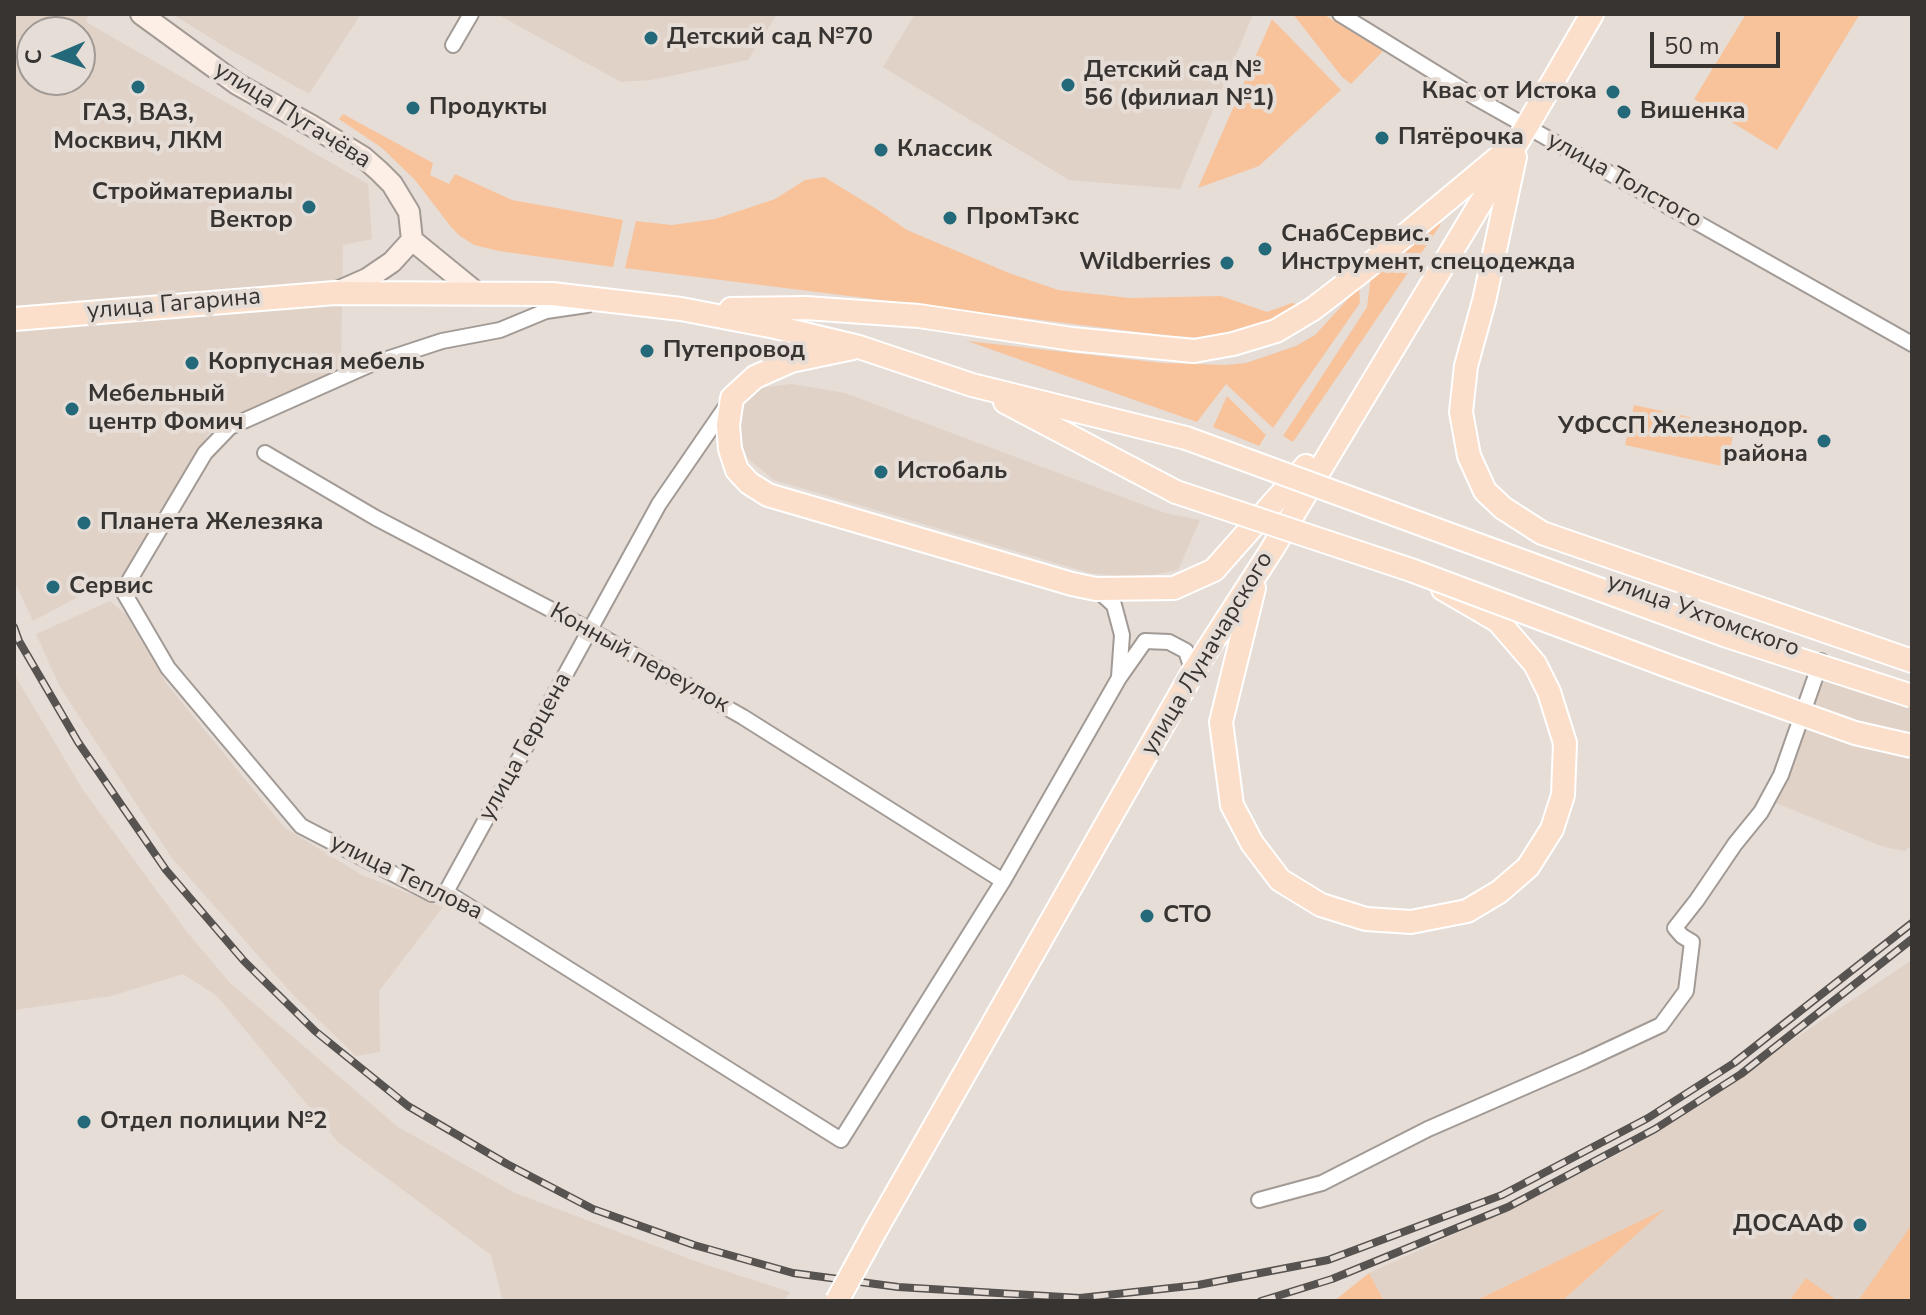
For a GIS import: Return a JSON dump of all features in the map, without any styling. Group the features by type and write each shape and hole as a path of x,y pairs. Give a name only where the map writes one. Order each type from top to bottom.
{"main road":[{"name":"улица Пугачёва","path":"141,14 237,84 363,157 392,184 409,212 412,240"},
{"name":"улица Луначарского","path":"837,1301 1193,672 1260,569 1592,14"},
{"path":"681,309 820,309 919,316 1072,339 1194,351 1233,344 1276,331 1313,309 1361,272 1523,133"},
{"path":"1523,133 1466,366 1461,412 1469,456 1485,491 1503,508 1542,533 1912,661"},
{"path":"335,293 367,279 392,262 412,240 477,293"},
{"name":"улица Гагарина","path":"14,319 335,293 552,294 681,309"},
{"path":"681,309 859,347 972,385 1186,438 1727,636 1912,696"},
{"path":"859,347 791,361 755,377 732,398 728,425 730,449 737,470 749,483 768,495 1096,589 1174,588 1214,570 1359,405"},
{"path":"972,385 1176,492 1411,570 1855,733 1912,746"},
{"path":"1260,569 1221,722 1232,805 1252,843 1280,880 1321,905 1366,919 1411,922 1467,911 1499,892 1528,867 1552,829 1563,795 1565,743 1549,692 1535,664 1498,621 1411,570"}],"street":[{"path":"453,45 471,14"},
{"name":"улица Толстого","path":"1340,14 1478,99 1523,133 1912,344"},
{"name":"улица Теплова","path":"612,301 546,311 500,330 442,341 369,365 230,427 205,453 123,591 168,668 301,826 432,894 446,892 841,1140 1003,881"},
{"name":"улица Герцена","path":"446,892 659,504 732,398"},
{"name":"Конный переулок","path":"265,453 376,518 590,630 743,717 1003,881"},
{"name":"улица Ухтомского","path":"1259,1200 1322,1183 1428,1129 1661,1025 1686,991 1692,942 1675,928 1761,812 1781,775 1822,659 1316,476"},
{"path":"1096,589 1114,605 1122,635 1119,678"},
{"path":"1003,881 1119,678 1145,641 1169,642 1186,651 1193,672"}],"shaded area":[{"path":"14,14 88,14 16,16 16,96 96,96 96,28 368,184 372,239 343,245 341,370 208,434 120,586 85,593 33,621 14,580"},
{"path":"172,14 361,14 309,94"},
{"name":"Детский сад №70","path":"777,14 748,60 651,80 621,82 500,16"},
{"name":"Детский сад № 56 (филиал №1)","path":"915,14 1253,14 1180,189 1069,180 883,67"},
{"path":"1293,14 1323,14 1383,51 1351,84 1342,77"},
{"path":"1746,14 1860,14 1777,150 1694,99"},
{"path":"1272,19 1341,90 1259,166 1198,188"},
{"path":"343,114 433,163 430,175 449,184 455,174 512,200 623,220 613,267 474,245 451,227 415,180 382,148 339,119"},
{"path":"824,177 907,230 1058,290 1130,298 1221,296 1267,312 1292,303 1300,308 1265,327 1207,338 1169,336 625,268 636,221 672,225 715,219 775,199 805,180"},
{"path":"1437,219 1441,224 1293,442 1283,436 1367,307 1371,276 1395,261"},
{"path":"1359,287 1360,303 1273,428 1226,384 1197,422 967,341 1163,363 1246,363 1296,346 1315,335"},
{"path":"791,384 845,393 1165,513 1200,520 1178,570 1137,578 1090,573 774,480 747,458 741,440 740,405 760,388"},
{"path":"1227,396 1266,435 1259,446 1213,427"},
{"path":"1634,405 1735,427 1726,467 1625,445"},
{"path":"110,601 126,615 166,683 285,828 362,875 443,907 379,991 380,1052 356,1056 294,996 171,857 60,687 36,634"},
{"path":"14,674 83,790 187,932 229,982 398,1127 515,1193 698,1262 790,1292 784,1301 503,1301 491,1255 338,1142 217,996 183,974 111,996 14,1010"},
{"path":"1827,674 1912,696 1912,845 1905,851 1884,847 1776,803 1785,787 1788,766"},
{"path":"1912,960 1912,1301 1562,1301 1662,1211 1475,1301 1384,1301 1369,1273 1510,1209 1634,1146"},
{"path":"1665,1209 1562,1301 1475,1301"},
{"path":"1912,1224 1912,1301 1858,1301"},
{"path":"1369,1273 1384,1301 1334,1301"},
{"path":"1806,1278 1838,1301 1789,1301"}],"railway":[{"path":"14,627 19,641 78,742 166,870 244,961 315,1031 408,1106 507,1164 593,1209 694,1245 793,1273 898,1287 1080,1298 1198,1285 1328,1260 1502,1195 1648,1118 1734,1063 1912,923"},
{"path":"1261,1301 1332,1279 1508,1207 1655,1129 1741,1074 1912,939"}],"place":[{"name":"Детский сад №70","path":"651,38"},
{"name":"Детский сад № 56 (филиал №1)","path":"1068,85"},
{"name":"ГАЗ, ВАЗ, Москвич, ЛКМ","path":"138,87"},
{"name":"Квас от Истока","path":"1613,92"},
{"name":"Продукты","path":"413,108"},
{"name":"Вишенка","path":"1624,112"},
{"name":"Пятёрочка","path":"1382,138"},
{"name":"Классик","path":"881,150"},
{"name":"Стройматериалы Вектор","path":"309,207"},
{"name":"ПромТэкс","path":"950,218"},
{"name":"СнабСервис. Инструмент, спецодежда","path":"1265,249"},
{"name":"Wildberries","path":"1227,263"},
{"name":"Путепровод","path":"647,351"},
{"name":"Корпусная мебель","path":"192,363"},
{"name":"Мебельный центр Фомич","path":"72,409"},
{"name":"УФССП Железнодор. района","path":"1824,441"},
{"name":"Истобаль","path":"881,472"},
{"name":"Планета Железяка","path":"84,523"},
{"name":"Сервис","path":"53,587"},
{"name":"СТО","path":"1147,916"},
{"name":"Отдел полиции №2","path":"84,1122"},
{"name":"ДОСААФ","path":"1860,1225"}]}
